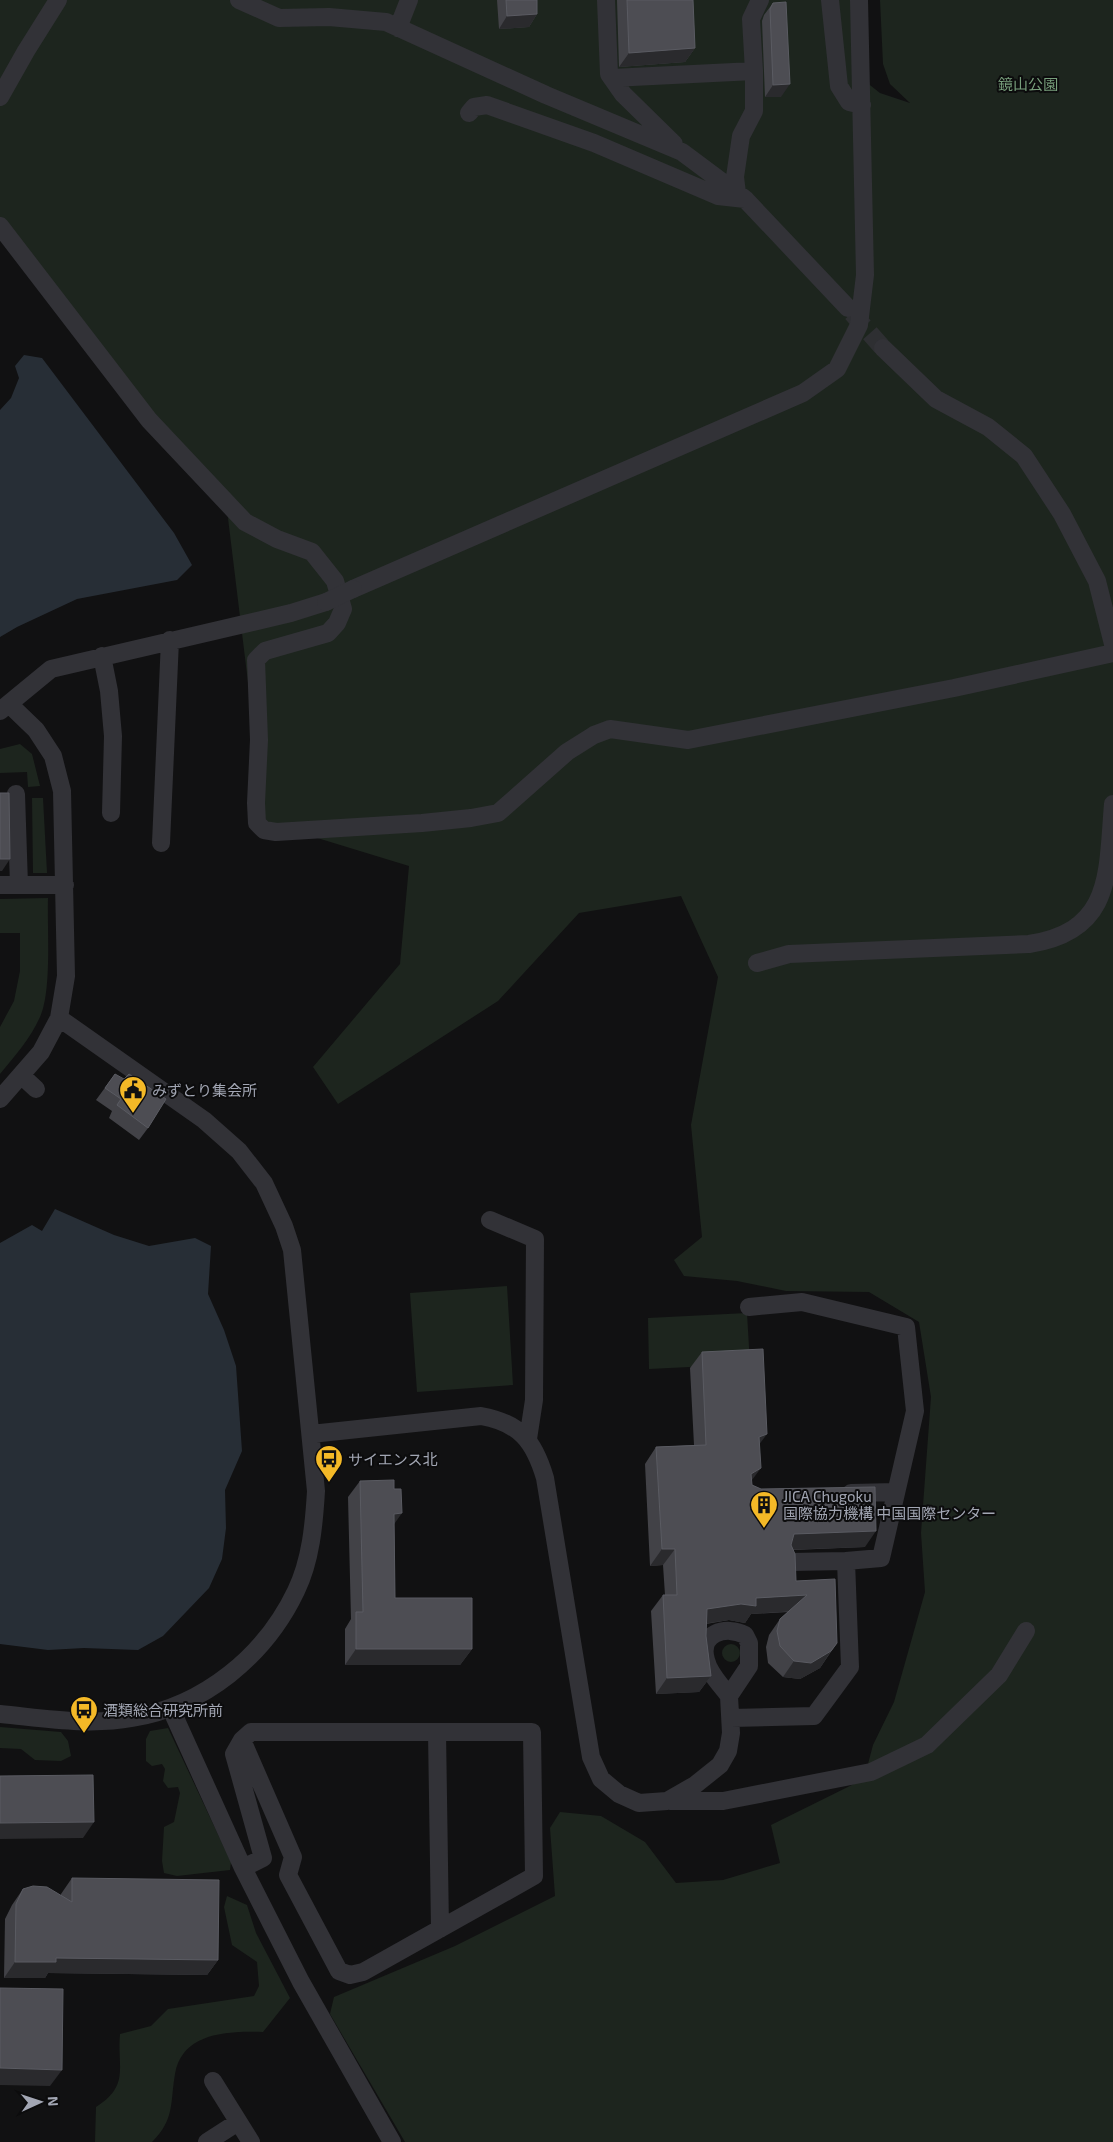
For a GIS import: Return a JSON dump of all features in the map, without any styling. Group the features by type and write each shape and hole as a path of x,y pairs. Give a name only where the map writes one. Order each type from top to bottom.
{"street":[{"path":"0,97 58,0"},
{"path":"239,0 279,18 329,17 386,22 546,94 682,152"},
{"path":"398,28 409,0"},
{"path":"606,0 609,74 623,94 682,152 741,196 848,308"},
{"path":"741,196 735,178 742,136 754,111 751,19 760,0"},
{"path":"830,0 839,86 849,102 862,105"},
{"path":"0,1099 41,1052 59,1018 66,976 62,791 53,756 36,730 5,708 51,669 291,613 326,602 803,393 837,369 860,325 865,275 860,0"},
{"path":"612,78 754,71"},
{"path":"469,113 474,107 487,104 594,143 718,196 741,196"},
{"path":"0,226 149,420 245,522 277,538 312,552 335,581 343,609 337,623 328,633 265,651 256,660 259,740 256,803 258,823 264,830 276,832 422,822 471,818 498,813 567,752 594,735 610,729 688,740 946,689 1113,653"},
{"path":"883,348 936,399 988,427 1024,456 1062,514 1097,581 1113,644"},
{"path":"161,843 170,640"},
{"path":"102,656 109,691 113,736 110,813"},
{"path":"16,794 19,886"},
{"path":"757,963 789,954 1029,944 1053,940 1065,935 1084,923 1095,910 1102,894 1111,844 1113,804"},
{"path":"0,886 65,885"},
{"path":"0,1714 81,1721 131,1719 171,1710 202,1694 233,1673 270,1635 296,1590 314,1521 316,1491 292,1250 284,1226 264,1183 239,1151 204,1120 59,1018"},
{"path":"22,1076 36,1089"},
{"path":"490,1220 535,1239 534,1400 528,1439"},
{"path":"748,1307 802,1302 906,1327 915,1411 881,1558 790,1562"},
{"path":"311,1434 481,1416 506,1423 528,1439 538,1457 545,1478 591,1757 601,1779 619,1794 639,1803 723,1801 871,1772 927,1745 999,1675 1026,1631"},
{"path":"837,1493 896,1492"},
{"path":"731,1718 814,1716 850,1667 846,1561"},
{"path":"667,1801 695,1785 720,1766 728,1751 732,1733 729,1696"},
{"path":"171,1710 244,1868 301,1982 392,2142"},
{"path":"242,1740 293,1857 288,1875 339,1971 350,1975 363,1972 534,1876 532,1732 251,1732 242,1740 234,1754 263,1858 244,1868"},
{"path":"437,1732 440,1928"},
{"path":"213,2081 251,2142"},
{"path":"207,2142 238,2122"}],"green space":[{"name":"鏡山公園","path":"0,0 859,0 861,78 880,93 910,103 890,84 883,64 880,0 1113,0 1113,2142 405,2142 330,2014 334,1997 455,1946 555,1896 550,1828 560,1812 601,1816 645,1842 676,1883 723,1880 780,1863 771,1825 864,1779 873,1745 894,1702 925,1592 921,1533 931,1397 919,1322 869,1292 786,1291 737,1281 684,1276 674,1260 702,1237 691,1125 718,977 681,896 579,913 498,1001 338,1104 313,1067 400,964 409,866 265,822 227,510 0,235"},
{"path":"20,744 32,754 40,786 28,787 27,772 0,773 0,749"},
{"path":"32,798 43,798 47,873 33,873"},
{"path":"48,898 48,976 44,1005 32,1033 0,1074 0,1027 14,1001 20,971 20,933 0,933 0,899"},
{"path":"507,1286 513,1385 417,1392 410,1293"},
{"path":"747,1313 750,1364 649,1369 648,1318"},
{"path":"731,1644 738,1646 740,1653 738,1660 731,1662 724,1660 722,1653 724,1646"},
{"path":"0,1727 61,1732 68,1741 71,1756 61,1761 35,1760 21,1749 0,1748"},
{"path":"168,1728 231,1862 230,1870 177,1876 164,1873 162,1861 164,1827 174,1822 180,1793 178,1787 168,1788 163,1781 165,1769 162,1764 152,1766 146,1761 146,1739 150,1731"},
{"path":"227,1896 247,1905 256,1933 290,1998 263,2032 236,2032 209,2037 197,2042 187,2050 179,2060 175,2074 172,2102 165,2126 152,2142 95,2142 96,2107 114,2091 120,2075 120,2034 151,2026 168,2009 254,1996 259,1986 257,1962 232,1945 224,1907"}],"shaded area":[{"path":"24,355 42,358 174,533 192,565 177,580 77,599 0,637 0,410 11,398 19,378 15,366"},
{"path":"55,1209 114,1235 149,1246 195,1238 211,1246 208,1294 224,1330 236,1366 242,1451 225,1490 226,1528 222,1559 209,1588 163,1636 138,1650 84,1648 48,1650 0,1644 0,1243 32,1225 42,1231"}],"building":[{"path":"506,0 537,0 537,14 507,16"},
{"path":"627,0 693,0 695,48 629,53"},
{"path":"786,2 790,84 773,85 770,9 773,3"},
{"path":"0,793 9,793 10,859 0,859"},
{"path":"115,1074 124,1079 129,1074 166,1099 148,1128 117,1105 121,1099 105,1088"},
{"name":"JICA Chugoku 国際協力機構 中国国際センター","path":"763,1349 767,1434 759,1437 761,1468 751,1474 752,1485 761,1489 875,1487 876,1531 794,1534 791,1545 795,1554 796,1581 835,1579 837,1643 831,1651 811,1663 794,1661 780,1646 777,1631 780,1619 807,1595 756,1598 756,1606 741,1604 707,1609 706,1636 711,1676 667,1678 663,1595 677,1595 675,1549 662,1549 656,1447 706,1445 702,1352"},
{"path":"394,1480 394,1489 401,1489 402,1513 394,1514 395,1598 472,1598 472,1649 356,1649 356,1612 363,1612 360,1481"},
{"path":"93,1775 94,1822 0,1823 0,1776"},
{"path":"72,1878 219,1880 218,1960 56,1958 56,1962 15,1962 16,1904 23,1889 33,1886 47,1887 72,1902"},
{"path":"0,1988 63,1989 62,2070 0,2068"}],"tunnel":[{"path":"852,313 883,348"}],"place":[{"name":"みずとり集会所","path":"133,1114"},
{"name":"サイエンス北","path":"329,1483"},
{"name":"JICA Chugoku 国際協力機構 中国国際センター","path":"764,1529"},
{"name":"酒類総合研究所前","path":"84,1734"}]}
